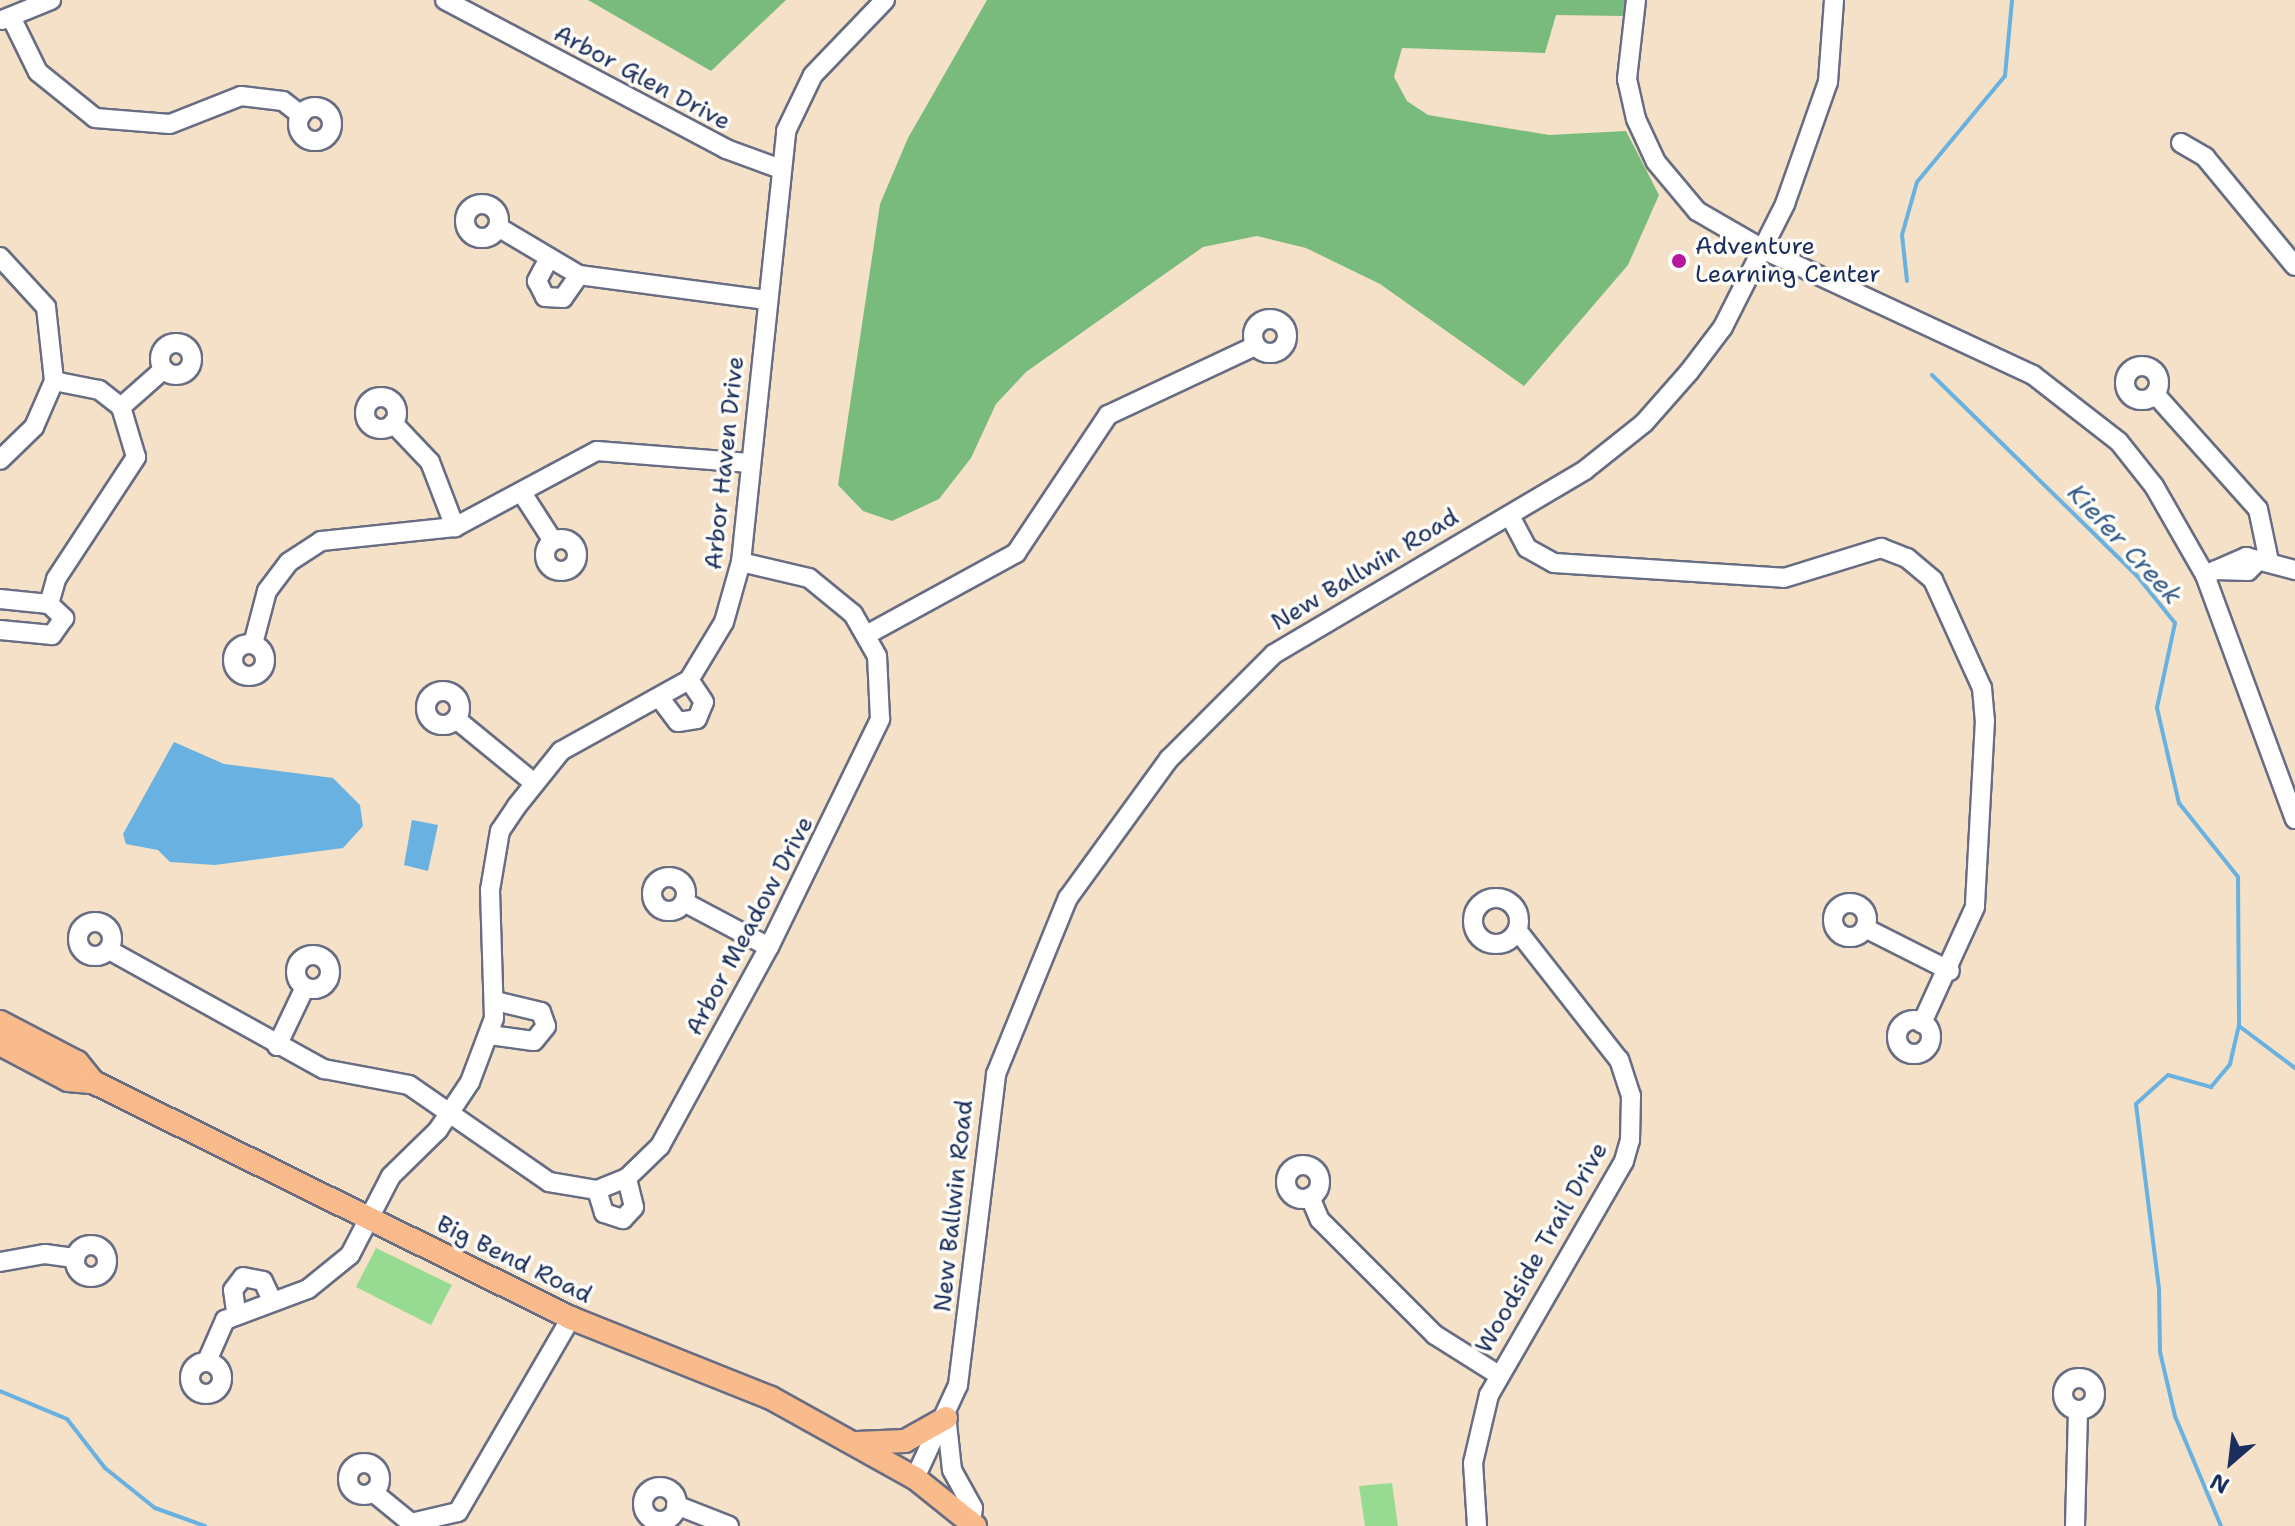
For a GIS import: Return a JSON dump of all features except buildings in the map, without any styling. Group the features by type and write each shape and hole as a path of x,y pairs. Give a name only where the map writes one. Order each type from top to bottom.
{"main road":[{"name":"Big Bend Road","path":"0,1022 77,1062 93,1082"},
{"name":"Big Bend Road","path":"0,1044 68,1080 93,1082 571,1318 771,1398 915,1478"},
{"path":"852,1443 905,1441 946,1418"},
{"path":"915,1478 973,1524"}],"street":[{"path":"51,0 5,19 38,72 95,118 170,124 241,96 283,101 301,115"},
{"name":"Arbor Glen Drive","path":"445,0 726,149 778,168"},
{"name":"Arbor Haven Drive","path":"236,1311 324,1280 350,1255 391,1176 452,1113 490,1035 495,1001 494,856 500,831 533,782 561,751 662,701 689,680 724,622 741,562 778,168 786,131 813,75 885,0"},
{"path":"1636,0 1627,79 1644,140 1697,211 1766,251 2033,375 2081,408 2154,486 2211,573 2295,819"},
{"name":"New Ballwin Road","path":"915,1478 946,1418 965,1343 978,1181 996,1074 1068,898 1169,759 1274,654 1510,516 1644,423 1723,327 1766,251 1828,82 1834,0"},
{"path":"2181,143 2205,157 2295,266"},
{"path":"498,227 548,260 579,275 766,300"},
{"path":"0,257 46,307 54,381 34,427 0,460"},
{"path":"548,260 537,281 545,297 563,298 579,275"},
{"path":"868,634 1016,553 1108,415 1255,346"},
{"path":"121,407 164,369"},
{"path":"49,604 56,579 132,471 136,437 121,407 99,390 54,381"},
{"path":"2155,394 2258,509 2264,561"},
{"path":"393,423 430,462 455,527"},
{"path":"253,644 267,591 305,550 351,532 409,535 455,527 522,493 574,458 607,450 750,463"},
{"path":"522,493 553,541"},
{"path":"1510,516 1527,548 1554,563 1784,578 1881,548 1907,558 1933,580 1985,702 1975,907 1950,971 1922,1023"},
{"path":"2211,573 2235,559 2264,561 2295,570"},
{"name":"Arbor Meadow Drive","path":"597,1190 627,1178 660,1146 769,947 880,719 881,675 868,634 809,578 741,562"},
{"path":"0,599 49,604 64,618 52,635 0,630"},
{"path":"662,701 678,722 697,719 704,702 689,680"},
{"path":"456,719 533,782"},
{"path":"684,902 769,947"},
{"path":"1865,928 1950,971"},
{"name":"Woodside Trail Drive","path":"1477,1526 1475,1448 1497,1374 1624,1161 1631,1117 1619,1060 1518,931"},
{"path":"109,950 277,1046 341,1075 409,1085 452,1113 534,1175 597,1190 604,1213 623,1219 634,1207 627,1178"},
{"path":"277,1046 305,987"},
{"path":"490,1035 534,1041 546,1026 541,1012 495,1001"},
{"path":"1310,1197 1320,1220 1435,1335 1497,1374"},
{"path":"0,1262 45,1254 74,1258"},
{"path":"207,1361 215,1331 236,1311 233,1290 243,1277 263,1281 272,1300"},
{"path":"373,1492 411,1523 458,1512 571,1318"},
{"path":"2075,1526 2078,1411"},
{"path":"946,1418 952,1470 973,1508 973,1524"},
{"path":"676,1505 729,1526"}],"green space":[{"path":"588,0 786,0 711,71"},
{"path":"987,0 1625,0 1623,16 1556,15 1545,53 1402,48 1394,77 1407,101 1428,115 1549,135 1626,131 1659,195 1628,265 1524,386 1380,284 1306,248 1257,236 1203,247 1026,372 996,404 971,458 939,499 892,521 863,511 838,485 880,204 908,138"},
{"path":"376,1248 452,1285 431,1325 356,1287"},
{"path":"1392,1483 1398,1526 1365,1526 1359,1486"}],"water":[{"path":"174,742 224,764 333,778 360,805 363,826 343,848 215,865 170,862 158,850 126,844 123,834"},
{"path":"412,820 438,825 428,871 404,865"}],"waterway":[{"name":"Kiefer Creek","path":"1907,281 1902,235 1917,182 2005,76 2012,0"},
{"name":"Kiefer Creek","path":"1932,375 2138,577 2175,623 2157,708 2179,803 2238,877 2239,1026 2295,1068"},
{"path":"2221,1526 2175,1416 2160,1352 2159,1289 2136,1104 2168,1075 2211,1087 2230,1064 2239,1026"},
{"path":"0,1391 67,1419 105,1468 155,1508 205,1526"}],"place":[{"name":"Adventure Learning Center","path":"1679,261"}]}
